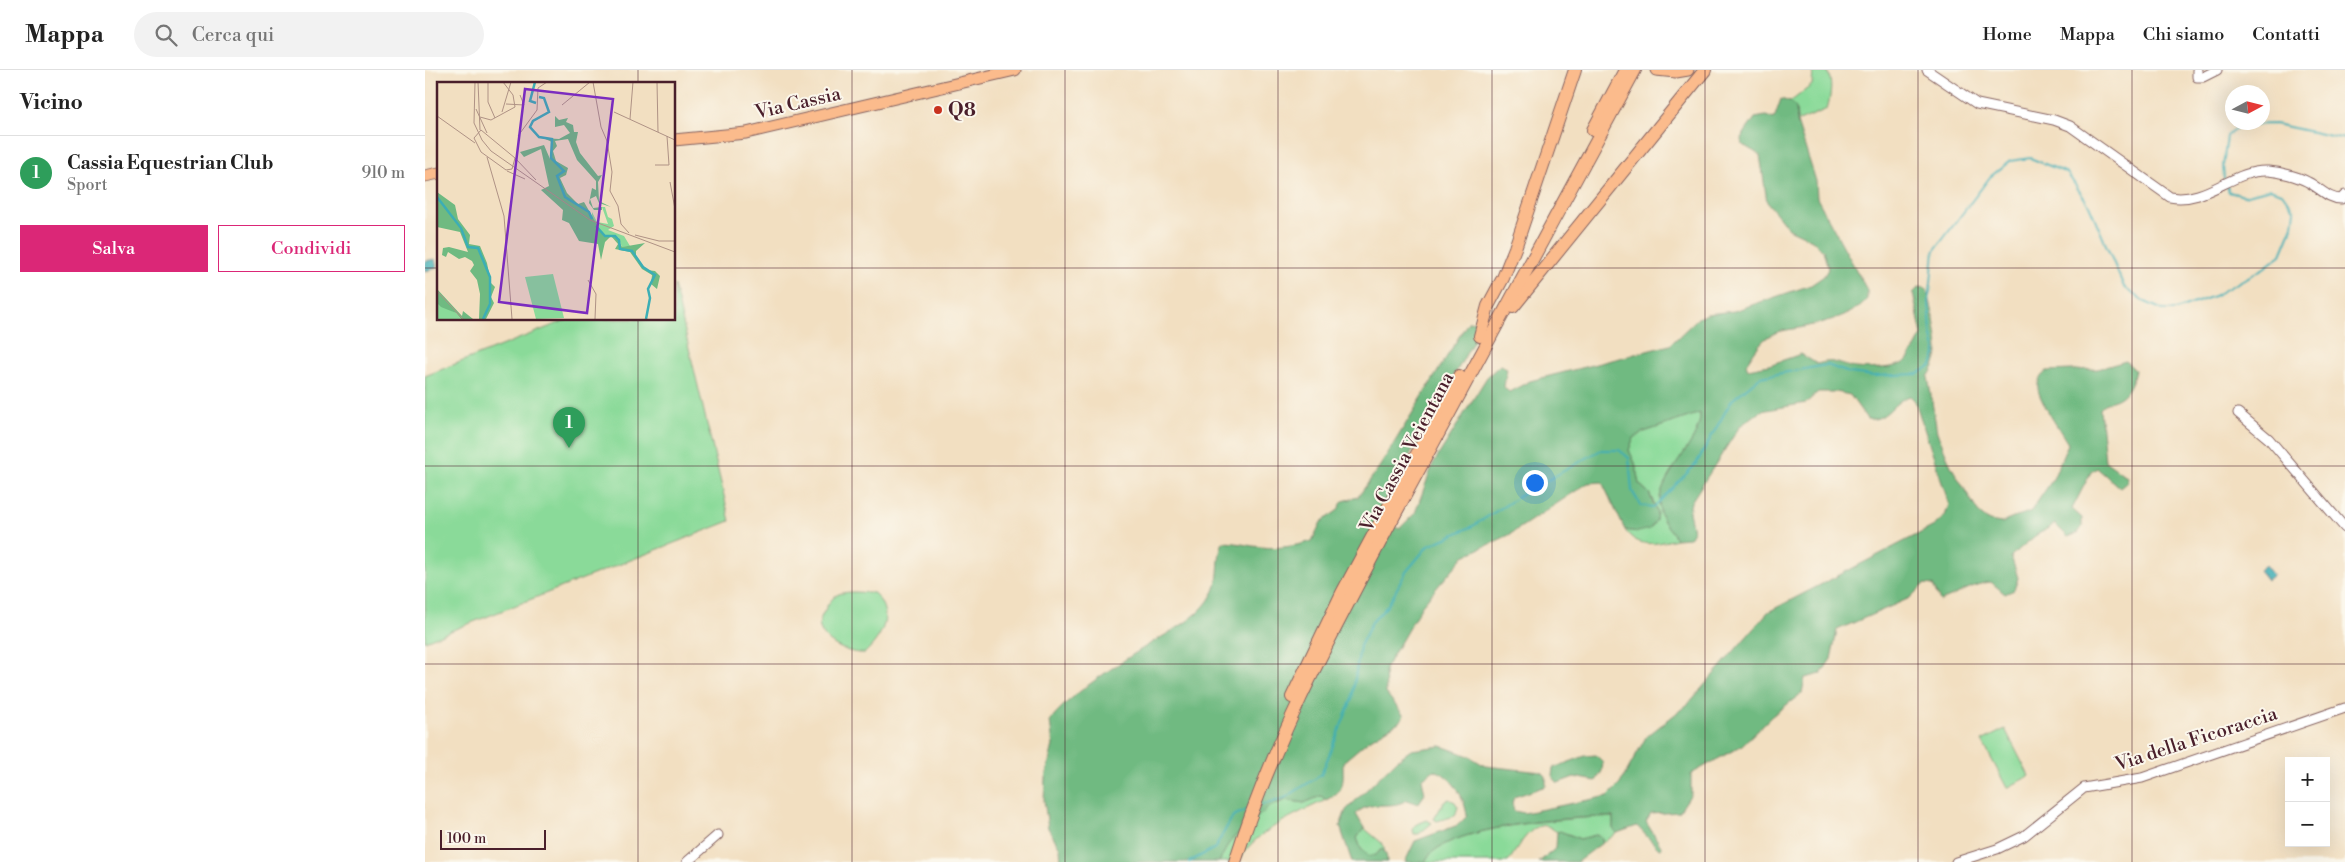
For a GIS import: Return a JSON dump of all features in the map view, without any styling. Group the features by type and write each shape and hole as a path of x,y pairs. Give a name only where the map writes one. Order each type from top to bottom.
{"highway":[{"path":"1480,336 1488,306 1503,278 1515,248 1575,70"},
{"name":"Via Cassia Veientana","path":"1235,862 1259,795 1291,720 1389,515 1480,336 1625,70"},
{"name":"Via Cassia Veientana","path":"1226,862 1250,794 1320,638 1471,372 1635,70"},
{"path":"1471,372 1489,347 1518,299 1705,70"}],"main road":[{"name":"Via Cassia","path":"675,140 746,133 1015,70"},
{"path":"1659,71 1689,70"}],"street":[{"path":"1927,70 1977,104 2054,120 2070,126 2169,197 2180,199 2204,194 2234,180 2266,171 2308,182 2335,199 2341,200 2345,195"},
{"path":"2197,70 2197,77 2203,77 2217,70"},
{"path":"2238,413 2269,440 2345,528"},
{"name":"Via della Ficoraccia","path":"1956,862 1997,850 2024,836 2084,788 2142,778 2345,708"},
{"path":"687,862 718,835"}],"green space":[{"path":"1813,70 1827,70 1829,75 1831,89 1827,109 1797,122 1796,108 1790,102 1812,85"},
{"path":"1781,99 1790,102 1796,108 1797,122 1816,181 1817,198 1867,290 1867,299 1862,305 1840,317 1774,333 1759,345 1746,364 1748,369 1769,365 1801,354 1817,364 1834,362 1856,368 1870,369 1901,364 1910,356 1922,335 1913,293 1919,287 1926,288 1936,328 1938,345 1936,361 1928,377 1937,432 1951,466 1978,512 1989,521 2001,523 2031,511 2053,479 2068,444 2039,393 2039,380 2047,371 2098,369 2126,361 2135,370 2124,394 2100,409 2105,461 2127,477 2127,482 2120,488 2097,468 2091,472 2072,509 2082,518 2082,527 2078,533 2068,537 2055,524 2035,536 2011,556 2018,578 2014,590 2005,594 1991,582 1984,583 1940,601 1933,585 1924,584 1910,598 1837,630 1831,659 1821,674 1805,678 1802,693 1772,716 1741,746 1691,774 1691,794 1679,812 1651,814 1646,822 1662,848 1659,849 1637,826 1617,833 1613,829 1613,817 1595,817 1541,821 1481,832 1455,840 1436,850 1425,862 1405,862 1415,841 1458,825 1467,816 1464,802 1457,788 1441,773 1434,770 1422,779 1425,794 1418,804 1407,800 1394,805 1374,805 1362,809 1356,814 1364,828 1357,838 1361,849 1369,856 1376,855 1382,849 1386,855 1387,862 1352,862 1340,826 1346,810 1397,760 1411,750 1441,746 1469,756 1485,766 1542,772 1546,776 1546,786 1514,797 1512,803 1514,811 1524,813 1608,796 1620,784 1646,737 1688,704 1768,612 1934,526 1945,516 1949,504 1915,401 1910,396 1899,402 1885,414 1874,419 1867,419 1850,395 1836,392 1818,392 1806,403 1761,411 1740,426 1691,502 1689,512 1693,531 1689,538 1676,539 1663,520 1659,506 1661,492 1667,479 1693,439 1700,413 1641,433 1633,439 1629,450 1635,463 1639,484 1649,493 1657,512 1656,520 1650,529 1638,532 1625,530 1602,482 1588,483 1509,535 1464,556 1422,605 1385,669 1386,693 1404,716 1399,722 1369,740 1343,762 1342,785 1337,793 1326,800 1321,796 1304,803 1286,800 1269,807 1230,841 1219,862 1061,862 1060,848 1048,828 1044,800 1045,778 1053,745 1050,721 1058,711 1097,678 1179,627 1203,608 1216,585 1223,542 1274,548 1312,541 1321,522 1337,511 1343,501 1358,497 1380,466 1468,322 1474,321 1477,325 1475,338 1395,482 1381,511 1382,518 1399,529 1415,513 1433,464 1487,377 1500,365 1507,368 1504,387 1509,392 1530,381 1670,345 1698,318 1707,314 1734,311 1811,285 1824,276 1828,269 1823,250 1812,240 1789,229 1767,202 1760,155 1743,145 1741,138 1755,118 1766,116 1774,119"},
{"path":"675,289 730,521 425,641 425,376 566,320 675,320"},
{"path":"1700,413 1693,439 1667,479 1661,492 1659,506 1663,520 1676,539 1655,543 1642,543 1630,536 1625,530 1638,532 1656,520 1657,512 1649,493 1639,484 1635,463 1629,450 1633,439 1641,433"},
{"path":"841,593 874,593 884,609 884,625 881,632 877,640 865,653 852,652 833,644 827,639 820,628 823,614 834,597"},
{"path":"2005,729 2029,776 2007,788 1982,741"},
{"path":"1596,755 1603,762 1602,771 1596,781 1574,777 1558,783 1552,776 1553,768 1585,756"},
{"path":"1321,796 1326,800 1264,833 1253,842 1239,862 1219,862 1230,841 1269,807 1286,800 1304,803"},
{"path":"1449,799 1455,802 1458,807 1455,816 1437,821 1434,819 1444,802"},
{"path":"1613,817 1613,829 1617,833 1602,843 1602,838 1596,835 1580,839 1547,826 1541,826 1530,832 1508,862 1425,862 1435,850 1453,840 1477,833 1532,823"},
{"path":"1427,820 1432,823 1419,834 1414,834 1415,825"},
{"path":"1364,828 1383,844 1385,853 1381,849 1376,855 1369,856 1361,849 1357,838"},
{"path":"1560,831 1580,839 1596,835 1602,838 1602,843 1577,862 1539,862 1556,848 1557,832"}],"water":[{"path":"435,259 437,268 425,271 425,261"},
{"path":"2265,565 2273,575 2267,580 2259,570"}],"waterway":[{"path":"2224,179 2223,166 2227,136 2240,125 2275,124 2345,139"},
{"path":"1261,805 1283,799 1321,775 1352,699 1360,646 1372,622 1388,605 1406,572 1428,546 1473,526 1523,494 1601,450 1619,450 1629,458 1632,491 1641,506 1654,507 1696,464 1732,400 1760,377 1827,365 1849,373 1874,376 1918,374 1932,365 1936,354 1931,332 1929,303 1934,251 1990,177 2010,161 2030,158 2067,173 2089,205 2124,287 2141,300 2163,310 2176,310 2214,296 2264,268 2281,255 2293,226 2295,211 2282,193 2270,189 2244,196 2229,192 2227,186"},
{"path":"1189,862 1215,848 1233,816 1247,810"}],"place":[{"name":"Q8","path":"938,110"},
{"name":"Cassia Equestrian Club","path":"569,448"}]}
